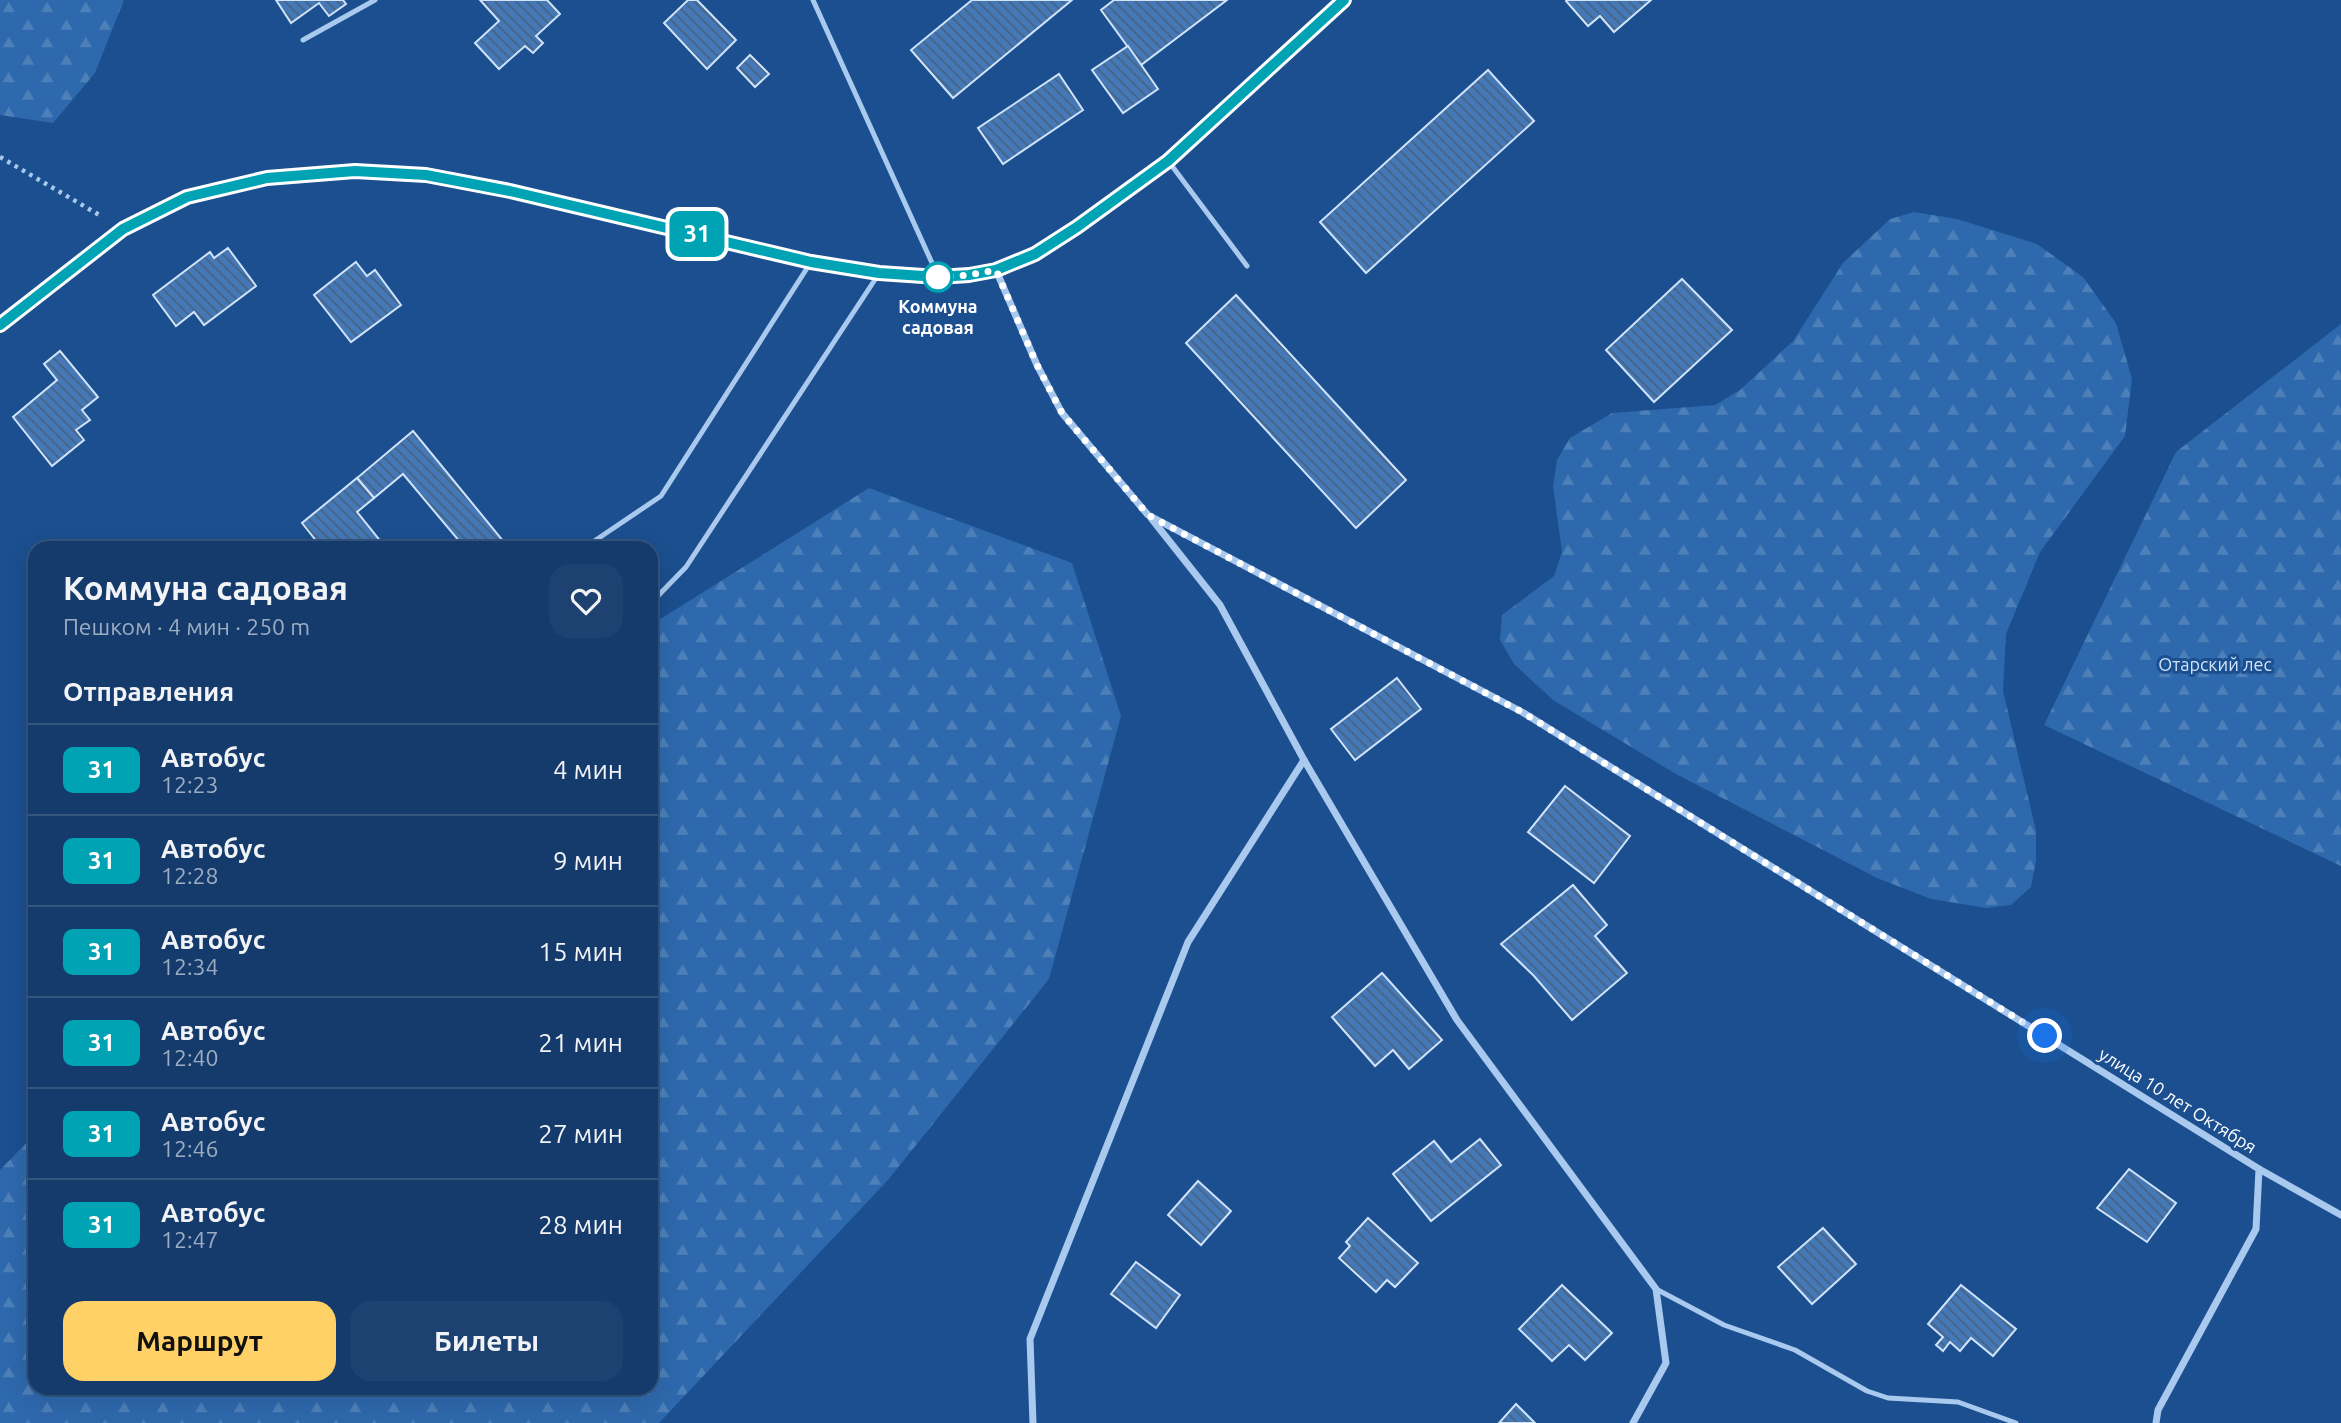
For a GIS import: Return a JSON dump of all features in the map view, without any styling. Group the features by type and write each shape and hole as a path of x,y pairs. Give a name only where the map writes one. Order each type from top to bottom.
{"street":[{"path":"0,325 123,229 187,197 267,178 367,172 426,175 510,191 811,262 879,273 938,277 996,270 1045,247 1077,227 1168,161 1343,0"},
{"name":"улица 10 лет Октября","path":"996,270 1037,365 1062,413 1148,515 1522,712 2259,1169 2256,1229 2158,1410 2156,1423"},
{"path":"1148,515 1220,605 1304,760 1457,1020 1656,1289 1666,1363 1633,1423"},
{"path":"1034,1423 1030,1339 1188,942 1304,760"},
{"path":"2259,1169 2341,1215"}],"lane":[{"path":"303,40 375,0"},
{"path":"813,0 938,277"},
{"path":"1168,161 1247,266"},
{"path":"594,541 661,496 811,262"},
{"path":"658,596 686,567 879,273"},
{"path":"1656,1289 1724,1325 1796,1350 1867,1391 1888,1398 1958,1402 2015,1423"}],"path":[{"path":"0,157 123,229"}],"green space":[{"path":"0,0 124,0 95,73 53,123 0,115"},
{"path":"1914,212 1957,219 2037,244 2083,277 2116,323 2132,379 2125,436 2040,552 2006,634 2003,691 2036,831 2036,861 2031,887 2011,905 1987,908 1931,899 1877,878 1676,774 1553,700 1514,664 1500,640 1502,615 1554,576 1562,552 1553,486 1557,460 1570,438 1612,413 1715,405 1740,390 1793,341 1843,263 1890,219"},
{"name":"Отарский лес","path":"2341,324 2341,866 2044,725 2176,452"},
{"path":"869,488 1072,563 1121,716 1049,979 888,1180 659,1423 0,1423 0,1170 28,1141 28,1395 658,1395 658,621"}],"building":[{"path":"276,0 343,0 346,4 329,16 319,3 291,23"},
{"path":"480,0 547,0 560,14 536,36 543,43 533,53 525,46 499,69 475,43 499,21"},
{"path":"688,0 697,0 736,40 707,69 664,23"},
{"path":"972,0 1072,0 953,98 911,50"},
{"path":"1114,0 1227,0 1141,65 1101,10"},
{"path":"1567,0 1651,0 1614,32 1600,16 1588,26"},
{"path":"1128,46 1158,89 1123,113 1092,70"},
{"path":"750,55 769,74 755,87 737,68"},
{"path":"1488,70 1534,121 1366,273 1320,222"},
{"path":"1059,74 1083,110 1003,164 978,128"},
{"path":"228,248 256,286 204,325 194,312 176,326 153,295 210,252 214,258"},
{"path":"356,262 367,276 375,270 401,305 351,342 314,295"},
{"path":"1682,279 1732,330 1654,402 1606,350"},
{"path":"1236,295 1406,480 1356,528 1186,343"},
{"path":"60,351 98,397 82,410 90,420 76,430 84,440 52,466 13,417 57,380 44,364"},
{"path":"413,431 503,541 459,541 403,474 374,498 357,478"},
{"path":"357,478 374,498 357,512 380,541 316,541 302,523"},
{"path":"1397,678 1421,709 1355,760 1331,729"},
{"path":"1565,786 1630,836 1594,883 1528,832"},
{"path":"1573,885 1607,925 1595,936 1627,973 1572,1020 1534,976 1501,944"},
{"path":"1382,973 1442,1040 1409,1069 1393,1050 1375,1066 1332,1017"},
{"path":"1480,1139 1501,1165 1431,1221 1393,1174 1434,1141 1451,1162"},
{"path":"2129,1169 2176,1203 2147,1242 2097,1208"},
{"path":"1198,1181 1231,1211 1201,1245 1168,1215"},
{"path":"1368,1218 1418,1263 1395,1287 1387,1280 1376,1292 1339,1258 1350,1246 1346,1242"},
{"path":"1823,1228 1856,1264 1812,1304 1778,1267"},
{"path":"1136,1262 1180,1295 1156,1328 1111,1294"},
{"path":"1562,1285 1612,1333 1585,1360 1569,1345 1552,1361 1519,1329"},
{"path":"1961,1285 2016,1329 1993,1356 1971,1338 1960,1351 1950,1342 1943,1351 1936,1345 1943,1337 1928,1324"},
{"path":"1516,1404 1535,1423 1499,1423"}],"bus line":[{"name":"31","path":"0,325 123,229 187,197 267,178 355,171 426,175 510,191 811,262 879,273 938,277 996,270 1035,254 1168,161 1344,0"}],"place":[{"name":"Коммуна садовая","path":"938,277"}],"route":[{"path":"938,277 996,270 1037,365 1062,413 1148,515 1522,712 2045,1036"}]}
